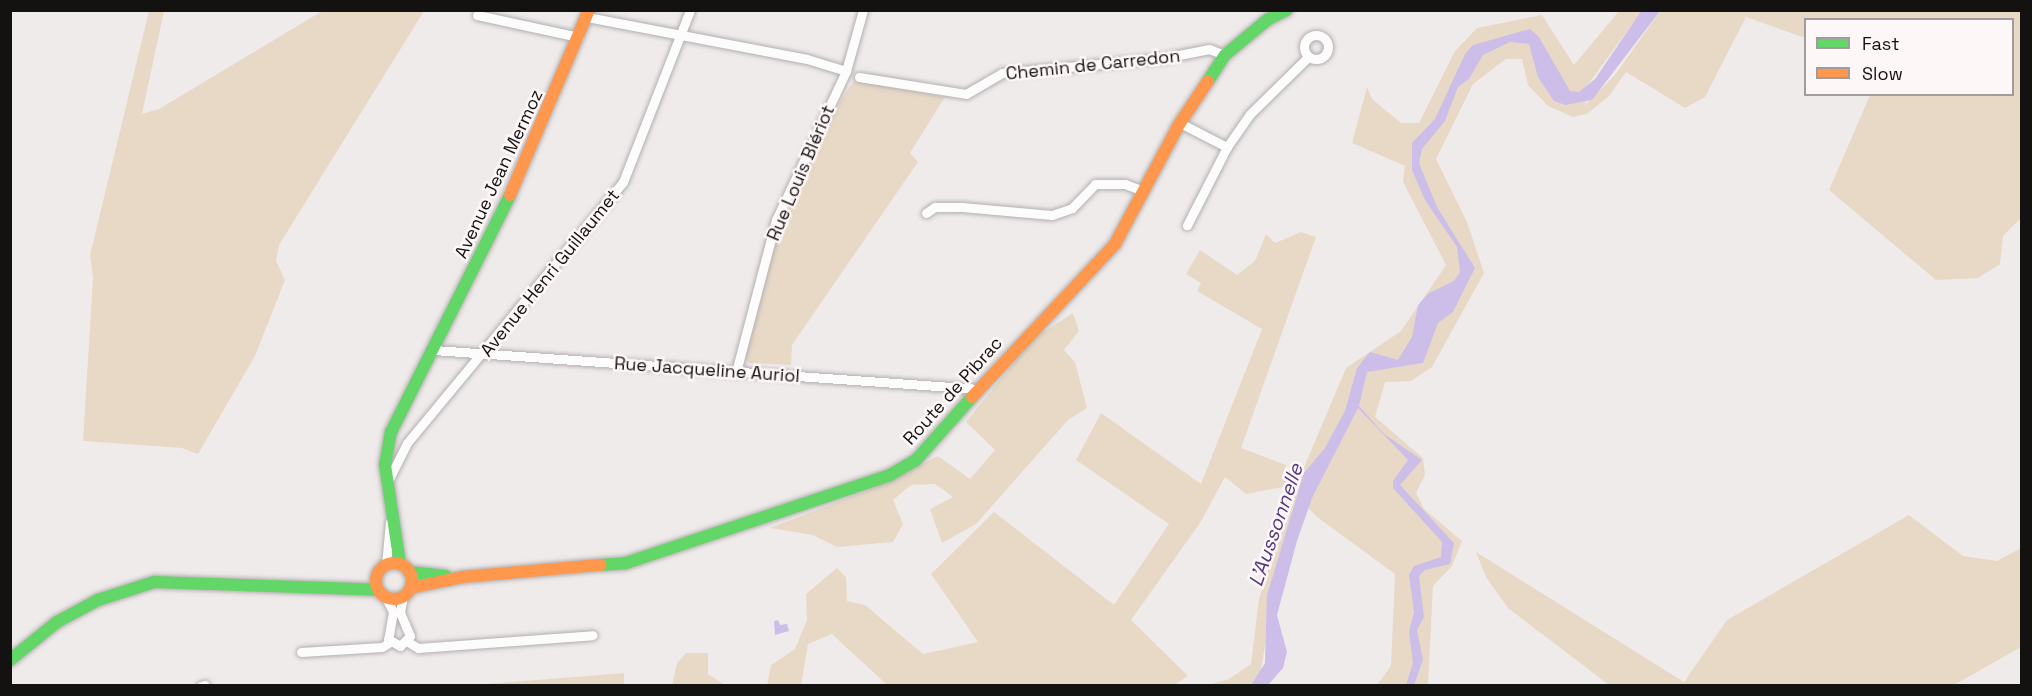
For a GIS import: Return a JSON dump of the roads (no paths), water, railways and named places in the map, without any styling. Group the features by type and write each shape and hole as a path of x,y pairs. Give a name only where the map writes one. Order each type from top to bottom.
{"main road":[{"name":"Route de Pibrac","path":"10,660 57,622 98,600 154,582 173,580 262,587 318,586 382,593 406,592 462,577 626,563 821,501 890,475 916,460 1032,329 1098,266 1180,123 1224,55 1267,20 1287,10"},
{"name":"Avenue Jean Mermoz","path":"404,568 390,520 385,456 391,432 524,166 588,14"},
{"name":"Route de Pibrac","path":"318,586 382,569 404,568 462,577"},
{"path":"404,568 406,592"},
{"path":"382,569 382,593"}],"street":[{"name":"Avenue Henri Guillaumet","path":"388,481 407,443 483,354 623,182 690,10"},
{"name":"Rue Louis Blériot","path":"736,372 776,220 846,71 863,10"},
{"path":"588,14 681,35 807,59 846,71"},
{"path":"477,15 579,37"},
{"name":"Chemin de Carredon","path":"859,77 966,94 1002,73 1153,60 1209,49 1224,55"},
{"path":"1187,225 1227,147 1250,114 1308,57"},
{"path":"1180,123 1227,147"},
{"path":"926,213 935,207 962,207 1053,215 1072,208 1095,184 1125,184 1143,191"},
{"name":"Rue Jacqueline Auriol","path":"434,350 980,390"},
{"path":"382,569 390,520"},
{"path":"390,642 400,646 408,642 410,636 400,612 406,592"},
{"path":"382,593 393,612 390,642"},
{"path":"408,642 418,648 593,635"},
{"path":"301,652 382,647 390,642"}],"water label":[{"name":"L'Aussonnelle","path":"1276,525"}]}
